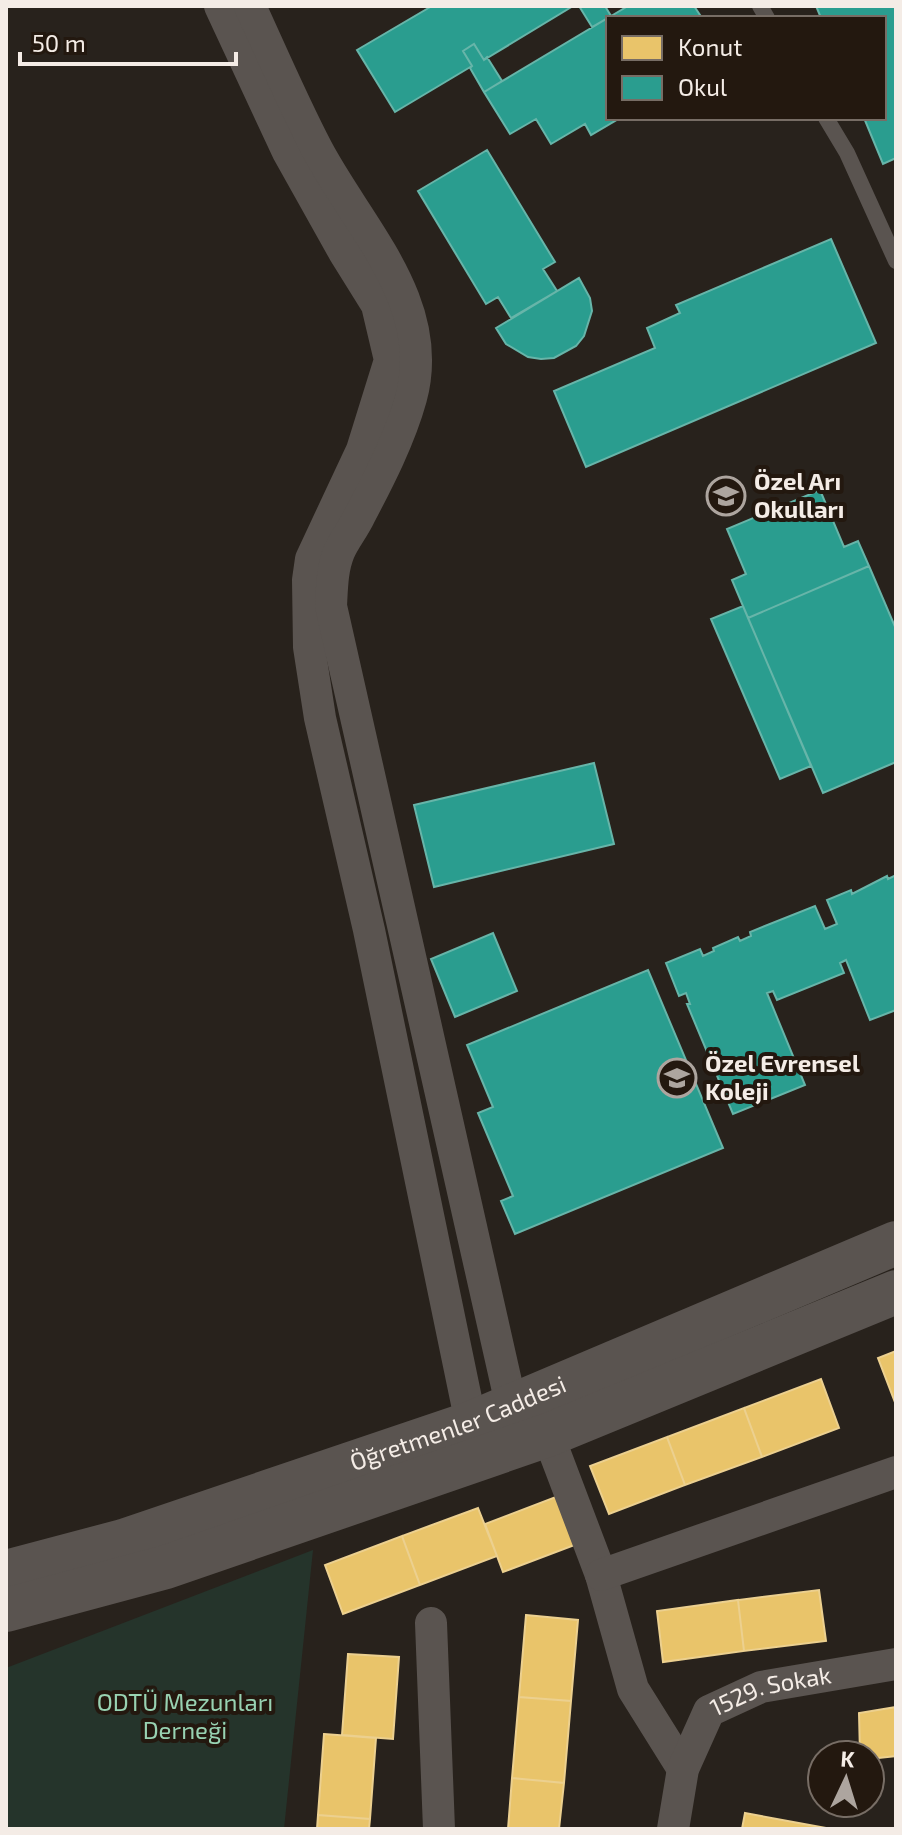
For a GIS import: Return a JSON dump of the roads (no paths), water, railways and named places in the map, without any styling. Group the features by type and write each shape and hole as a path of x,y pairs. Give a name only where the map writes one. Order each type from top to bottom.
{"main road":[{"name":"Öğretmenler Caddesi","path":"6,1572 123,1541 471,1423 896,1243"},
{"name":"Öğretmenler Caddesi","path":"6,1610 166,1567 548,1435 896,1292"}],"street":[{"path":"220,6 288,152 377,305 390,360 362,450 311,559 308,580 309,647 320,718 375,961 471,1423"},
{"path":"250,6 318,152 366,226 407,303 414,331 416,366 411,398 379,480 339,552 332,579 331,606 511,1404"},
{"path":"548,1435 601,1575 633,1689 683,1769"},
{"path":"601,1575 896,1472"},
{"path":"431,1623 439,1829"},
{"name":"1529. Sokak","path":"673,1829 683,1769 709,1711 761,1687 896,1664"}],"lane":[{"path":"827,120 847,153 896,261"}],"place":[{"name":"Özel Arı Okulları","path":"726,496"},
{"name":"Özel Evrensel Koleji","path":"677,1078"}],"park label":[{"name":"ODTÜ Mezunları Derneği","path":"185,1717"}]}
